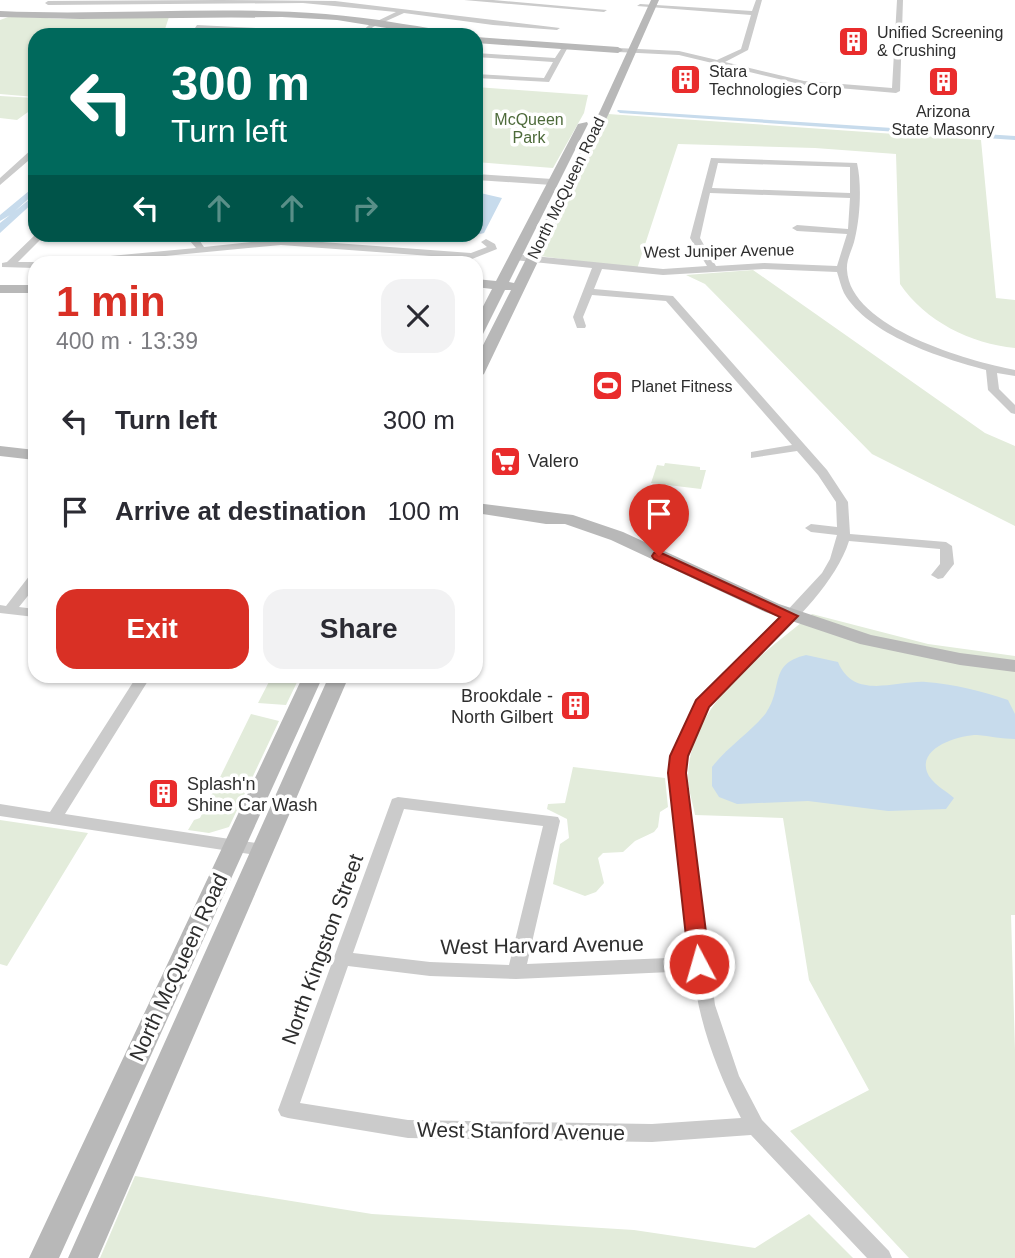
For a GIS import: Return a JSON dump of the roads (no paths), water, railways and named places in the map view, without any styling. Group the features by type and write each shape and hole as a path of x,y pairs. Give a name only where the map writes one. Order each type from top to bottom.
{"main road":[{"name":"North McQueen Road","path":"483,359 605,111 653,5"},
{"path":"1,15 117,17 292,14 379,22 409,28"},
{"path":"483,41 618,50"},
{"name":"North McQueen Road","path":"483,320 551,182 591,111 605,111"},
{"path":"564,160 579,161"},
{"path":"483,284 517,287"},
{"path":"0,289 28,289"},
{"path":"0,451 28,454"},
{"path":"483,500 559,510 567,519"},
{"path":"483,509 546,519 567,519 617,536 790,616 877,642 1015,666"},
{"name":"North McQueen Road","path":"44,1258 310,683"},
{"name":"North McQueen Road","path":"83,1258 336,683"}],"street":[{"path":"467,0 604,10"},
{"path":"719,62 744,50 759,0"},
{"path":"618,50 685,55 804,83 896,91 900,0"},
{"path":"50,1 302,1 404,10 483,23 556,28"},
{"path":"117,17 123,2"},
{"path":"483,23 505,3"},
{"path":"639,7 653,5 755,13"},
{"path":"371,28 404,10"},
{"path":"197,28 201,15"},
{"path":"483,76 545,80 565,47"},
{"path":"483,55 558,60"},
{"path":"0,181 28,158"},
{"path":"714,270 695,238 714,160 854,165 852,232 841,269 844,285 851,297 882,321 928,349 991,370 1015,373"},
{"path":"483,177 551,182"},
{"path":"706,190 854,196"},
{"path":"797,228 852,232"},
{"path":"5,265 32,242"},
{"path":"198,242 201,249"},
{"path":"146,256 281,242 447,256"},
{"path":"466,256 485,253 492,246 486,242"},
{"name":"West Juniper Avenue","path":"514,257 663,272 764,266 841,269"},
{"path":"5,265 28,265"},
{"path":"581,326 578,317 598,266"},
{"path":"588,292 669,298 823,473 842,502 844,535 837,559 827,575 790,616 702,704 679,756 677,773 706,1005 730,1077 755,1126 881,1258"},
{"path":"991,370 994,390 1015,411"},
{"path":"755,455 800,447"},
{"path":"811,528 844,535 946,546 947,564 938,575"},
{"path":"5,609 28,585"},
{"path":"5,609 28,612"},
{"path":"54,818 140,683"},
{"name":"North Kingston Street","path":"288,1110 398,803 552,821 516,972"},
{"path":"0,810 262,850"},
{"name":"West Harvard Avenue","path":"344,959 430,969 516,972 699,964"},
{"name":"West Stanford Avenue","path":"288,1110 408,1129 652,1133 755,1126"}],"water":[{"path":"28,192 28,199 15,211 28,201 28,207 0,233 0,223 10,215 0,221 0,215"},
{"path":"483,194 502,198 483,233"},
{"path":"806,655 838,662 845,674 865,685 936,683 968,688 1008,700 1015,714 1015,739 977,735 951,740 934,749 926,763 927,772 935,783 954,798 946,809 888,811 808,801 737,804 719,797 712,786 712,767 766,713 781,670 786,664"}],"waterway":[{"path":"620,111 1015,138"}],"place":[{"name":"Unified Screening & Crushing","path":"854,41"},
{"name":"Stara Technologies Corp","path":"686,80"},
{"name":"Arizona State Masonry","path":"943,82"},
{"name":"Planet Fitness","path":"608,386"},
{"name":"Valero","path":"505,461"},
{"name":"Brookdale - North Gilbert","path":"576,706"},
{"name":"Splash'n Shine Car Wash","path":"164,794"}],"park label":[{"name":"McQueen Park","path":"529,128"}]}
